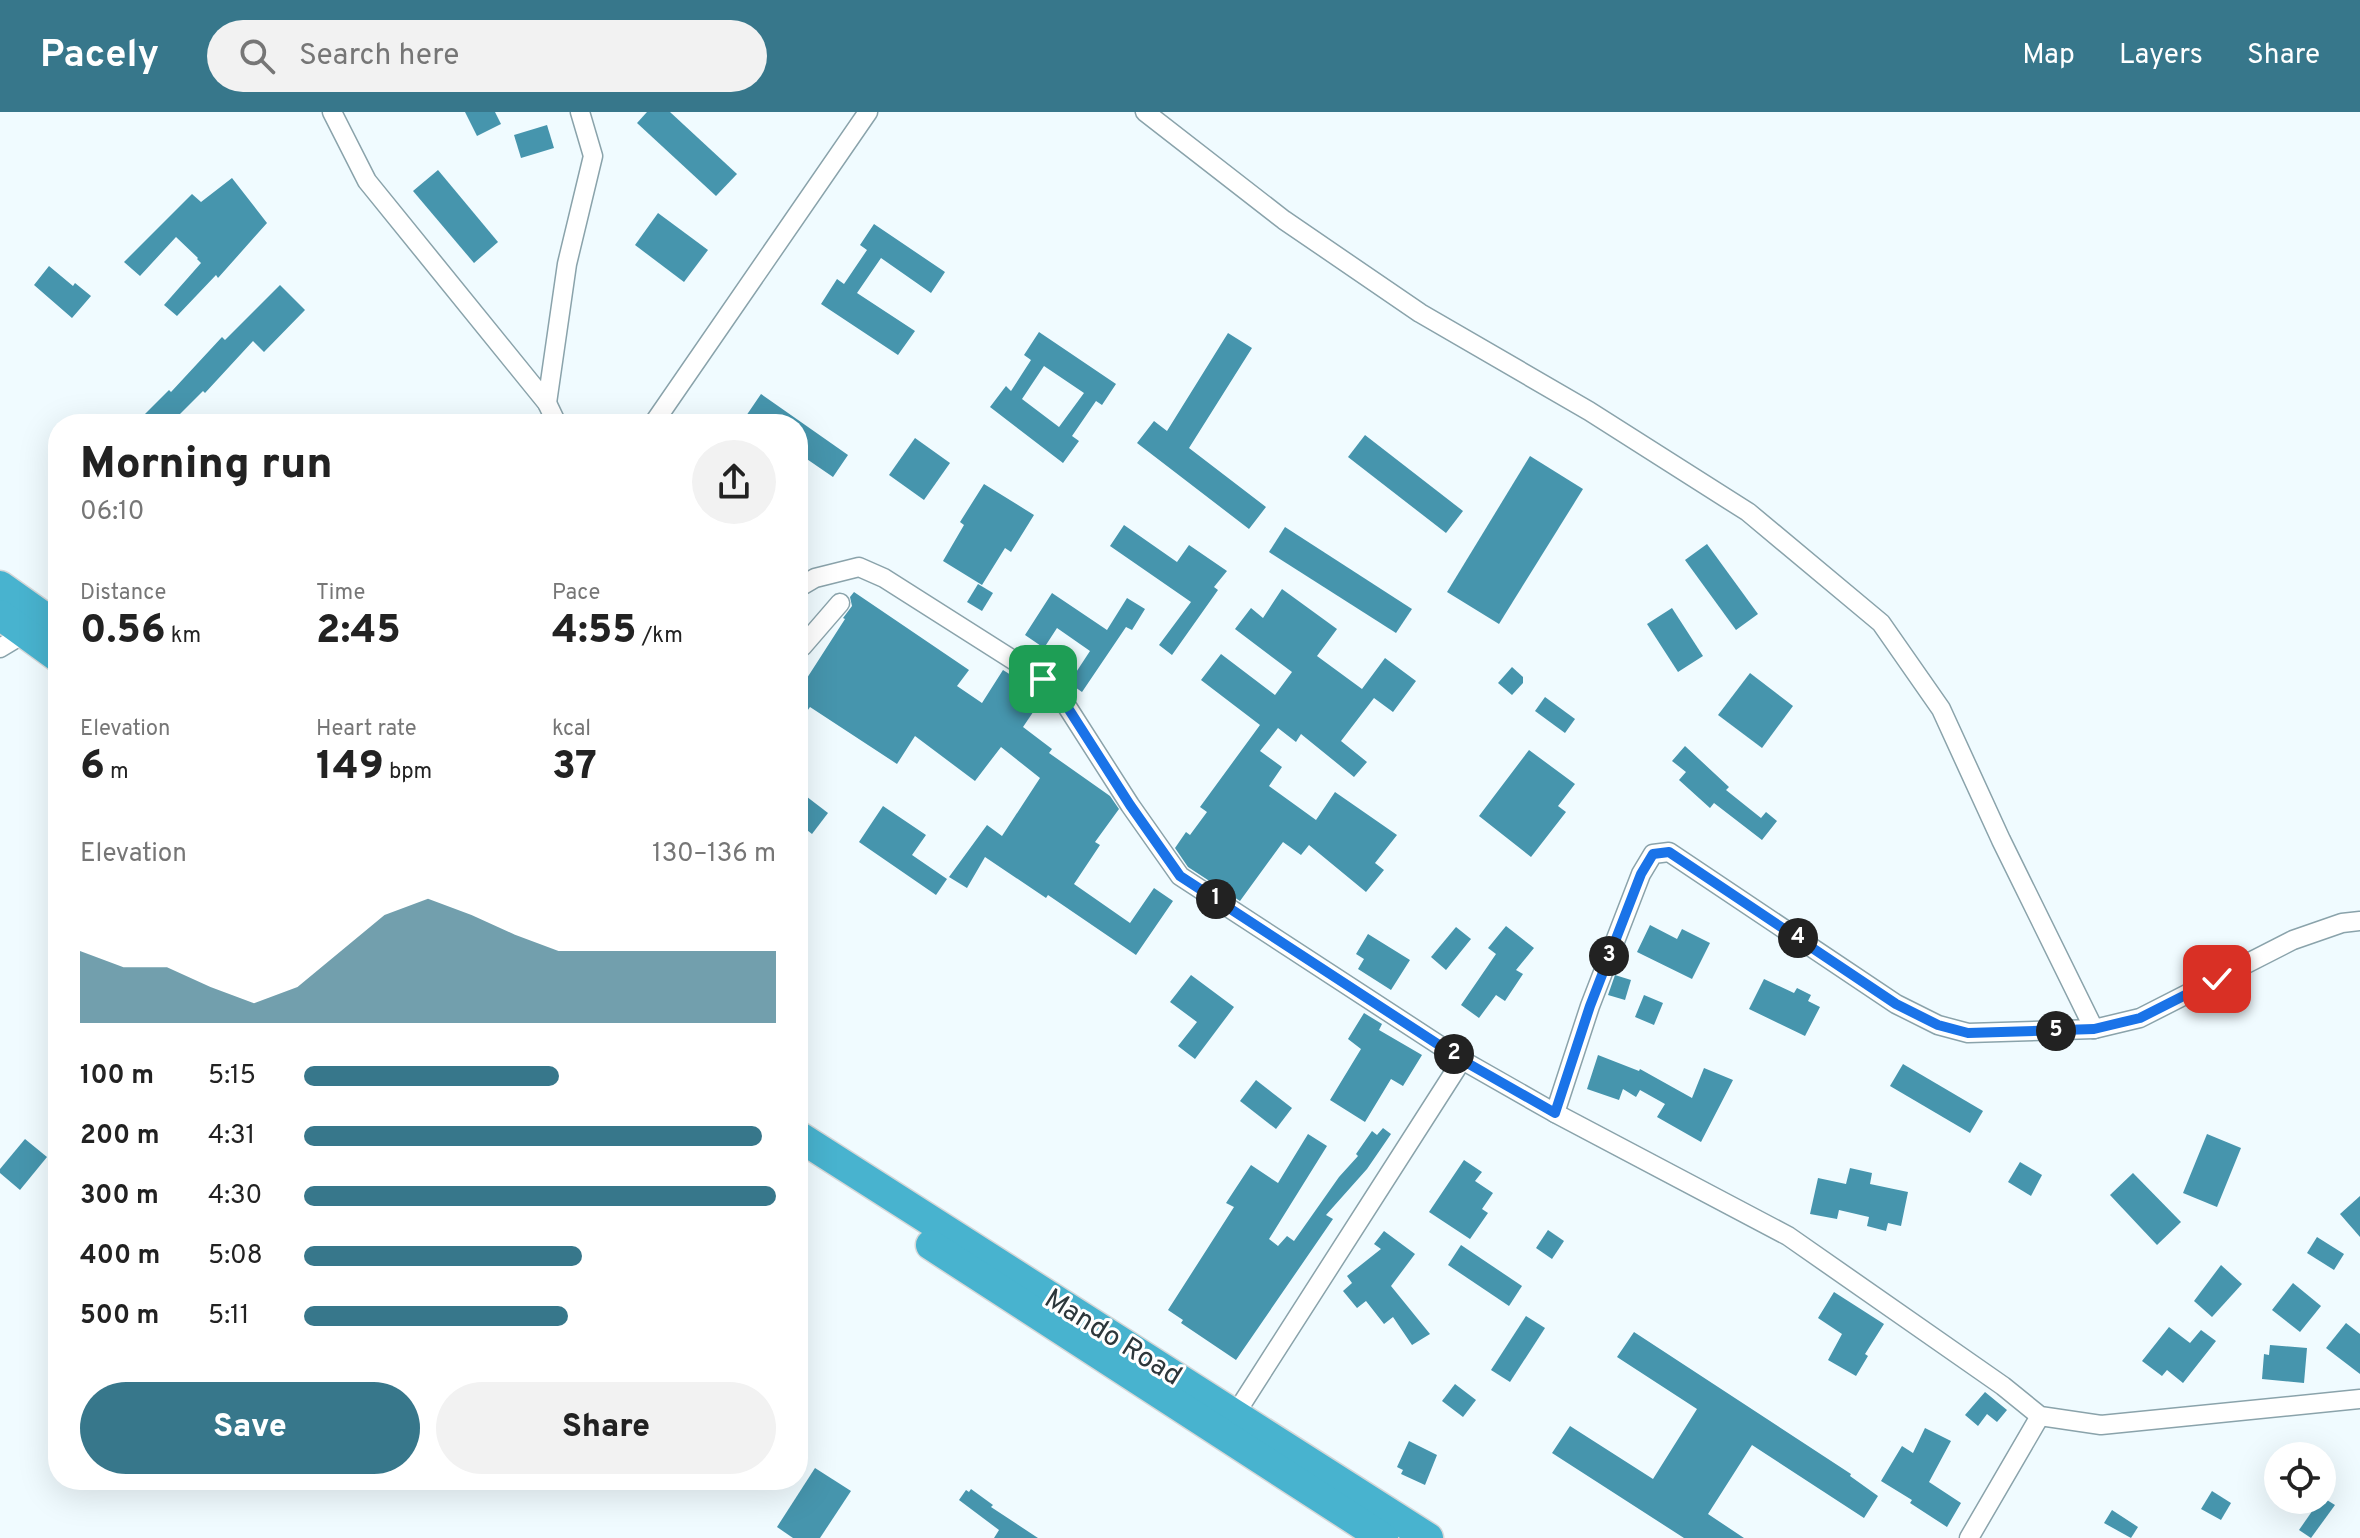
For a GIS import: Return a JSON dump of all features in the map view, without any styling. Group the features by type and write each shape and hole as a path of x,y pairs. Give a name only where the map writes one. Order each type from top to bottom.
{"highway":[{"path":"0,586 48,620"},
{"path":"0,615 12,641 48,654"},
{"name":"Mando Road","path":"808,1142 1428,1538"},
{"name":"Mando Road","path":"808,1165 1383,1538"}],"street":[{"path":"332,112 367,181 547,403 552,414"},
{"path":"547,403 567,264 593,156 580,112"},
{"path":"660,414 868,112"},
{"path":"1145,112 1284,220 1420,313 1589,411 1748,512 1881,623 1941,709 2094,1029"},
{"path":"808,582 859,567 884,578 1043,679 1059,694 1180,876 1462,1060 1555,1113 1788,1236 2003,1386 2040,1416 2101,1425 2360,1399"},
{"path":"808,640 840,603"},
{"path":"1555,1113 1590,1006 1641,874 1653,854 1669,852 1896,1004 1938,1025 1968,1033 2094,1029 2140,1018 2293,940 2342,923 2360,921"},
{"path":"1236,1413 1462,1060"},
{"path":"1969,1538 2040,1416"}],"building":[{"path":"465,112 495,112 501,124 477,136"},
{"path":"647,112 670,112 737,174 716,196 637,123"},
{"path":"547,125 554,148 521,158 514,135"},
{"path":"438,170 498,242 474,263 413,191"},
{"path":"232,178 267,223 218,278 216,275 177,316 164,305 201,263 198,258 176,237 140,276 124,262 192,194 201,202"},
{"path":"658,213 708,250 684,282 635,245"},
{"path":"874,224 945,272 931,293 881,258 857,293 915,331 898,355 821,304 837,279 844,284 867,250 860,245"},
{"path":"49,266 91,296 72,318 34,285"},
{"path":"280,285 305,310 264,352 253,341 205,393 203,391 180,414 145,414 169,390 171,392 222,337 225,340"},
{"path":"1039,332 1116,384 1102,405 1096,401 1072,436 1079,441 1063,463 990,407 1006,386 1011,391 1031,360 1024,355","holes":["1044,366 1084,393 1059,427 1022,399"]},
{"path":"1228,333 1252,348 1189,448 1266,507 1249,529 1137,443 1154,421 1167,431"},
{"path":"761,394 790,414 747,414"},
{"path":"808,427 848,455 833,477 808,460"},
{"path":"1365,435 1463,511 1446,533 1348,457"},
{"path":"915,438 950,463 924,500 889,475"},
{"path":"1530,456 1583,489 1499,624 1447,592"},
{"path":"984,484 1034,515 1011,552 1005,548 982,585 943,561 964,525 960,522"},
{"path":"1124,525 1177,562 1189,545 1227,571 1214,587 1218,590 1172,655 1159,645 1191,602 1110,546"},
{"path":"1285,527 1412,609 1396,633 1269,552"},
{"path":"1707,544 1758,614 1736,630 1685,560"},
{"path":"978,584 993,593 982,611 967,602"},
{"path":"1282,589 1337,629 1317,656 1362,689 1385,658 1416,681 1393,712 1374,698 1341,741 1367,762 1354,777 1301,734 1296,742 1278,728 1260,751 1282,767 1269,786 1316,820 1335,792 1397,835 1375,863 1384,870 1366,892 1309,845 1301,855 1283,842 1240,901 1188,867 1175,848 1186,832 1190,835 1207,812 1200,807 1260,725 1201,680 1221,654 1275,695 1292,672 1235,629 1251,608 1263,618"},
{"path":"854,592 969,670 957,686 982,703 1003,670 1044,696 1023,727 1052,749 1049,753 1110,796 1119,809 1095,842 1100,845 1074,884 1130,923 1154,888 1173,901 1136,955 1048,895 1046,898 985,857 967,888 949,877 987,825 1002,836 1040,778 1001,747 975,781 915,736 897,764 810,707 808,710 808,676 852,606 850,597"},
{"path":"1052,593 1107,630 1127,598 1145,609 1132,630 1126,627 1082,692 1069,683 1090,651 1057,628 1044,648 1025,635"},
{"path":"1672,608 1703,656 1678,672 1647,624"},
{"path":"1512,667 1523,677 1523,683 1512,695 1498,683"},
{"path":"1750,673 1793,706 1762,748 1718,715"},
{"path":"1545,697 1575,719 1565,733 1535,711"},
{"path":"1685,746 1729,787 1726,790 1761,818 1766,812 1777,821 1762,840 1714,803 1710,808 1679,780 1686,772 1672,761"},
{"path":"1529,750 1575,784 1558,806 1566,812 1531,857 1479,816"},
{"path":"808,798 828,813 812,834 808,831"},
{"path":"883,806 926,835 912,855 947,879 936,895 859,842"},
{"path":"1650,925 1677,939 1682,929 1710,943 1692,979 1637,952"},
{"path":"1506,926 1534,948 1516,970 1523,974 1505,1001 1496,995 1479,1018 1461,1005 1496,954 1488,948"},
{"path":"1456,927 1471,939 1446,970 1431,957"},
{"path":"1368,934 1410,960 1391,990 1358,969 1364,959 1356,954"},
{"path":"1191,975 1234,1007 1195,1059 1178,1046 1197,1022 1170,1002"},
{"path":"1615,975 1631,980 1625,1000 1608,995"},
{"path":"1764,979 1794,993 1797,988 1811,995 1808,1001 1820,1007 1805,1036 1749,1009"},
{"path":"1644,995 1663,1003 1654,1025 1635,1017"},
{"path":"1364,1013 1382,1024 1379,1030 1422,1055 1403,1086 1391,1079 1365,1122 1330,1100 1361,1049 1348,1039"},
{"path":"1598,1055 1640,1069 1692,1098 1704,1068 1733,1080 1701,1142 1657,1117 1665,1104 1640,1090 1636,1097 1623,1089 1619,1100 1587,1089"},
{"path":"1903,1064 1983,1111 1970,1133 1890,1086"},
{"path":"1256,1080 1292,1108 1276,1129 1240,1101"},
{"path":"1383,1128 1391,1134 1367,1169 1326,1215 1333,1219 1236,1360 1181,1323 1183,1320 1168,1310 1234,1207 1226,1203 1251,1165 1278,1183 1308,1134 1327,1146 1269,1239 1278,1246 1287,1236 1294,1241 1339,1177 1358,1156 1356,1154 1372,1131 1377,1135"},
{"path":"2207,1134 2241,1148 2217,1207 2183,1193"},
{"path":"25,1139 47,1157 20,1190 0,1173 0,1169"},
{"path":"1464,1160 1482,1172 1475,1181 1493,1193 1482,1209 1488,1213 1470,1239 1429,1212"},
{"path":"2020,1162 2042,1175 2031,1196 2008,1182"},
{"path":"1850,1168 1872,1173 1870,1184 1908,1192 1901,1226 1888,1223 1886,1231 1867,1226 1869,1217 1839,1210 1837,1219 1810,1214 1818,1178 1846,1184"},
{"path":"2133,1173 2181,1222 2157,1245 2110,1195"},
{"path":"2360,1196 2360,1237 2340,1214"},
{"path":"1548,1230 1564,1241 1552,1259 1536,1248"},
{"path":"1384,1231 1415,1254 1391,1286 1430,1334 1412,1345 1393,1317 1384,1324 1366,1301 1357,1308 1343,1291 1352,1283 1347,1276 1381,1249 1374,1244"},
{"path":"2317,1237 2344,1254 2334,1270 2307,1253"},
{"path":"1461,1245 1522,1286 1509,1306 1448,1265"},
{"path":"2221,1265 2242,1284 2212,1317 2194,1301"},
{"path":"2293,1283 2321,1306 2300,1332 2272,1310"},
{"path":"1834,1292 1884,1324 1865,1354 1868,1356 1856,1376 1828,1360 1842,1334 1818,1318"},
{"path":"1526,1316 1545,1328 1510,1382 1491,1370"},
{"path":"2346,1323 2360,1334 2360,1374 2326,1348"},
{"path":"2169,1327 2190,1343 2201,1330 2216,1341 2183,1383 2167,1370 2162,1376 2142,1361"},
{"path":"1634,1332 1851,1474 1878,1496 1864,1518 1752,1445 1708,1514 1744,1538 1684,1538 1552,1453 1570,1426 1653,1479 1697,1409 1617,1357"},
{"path":"2270,1345 2307,1348 2304,1383 2262,1379 2264,1354 2269,1355"},
{"path":"1455,1384 1476,1400 1463,1417 1442,1401"},
{"path":"1985,1392 2007,1410 1997,1422 1987,1414 1978,1426 1965,1415"},
{"path":"1925,1428 1951,1441 1929,1482 1961,1503 1947,1527 1881,1481 1902,1446 1913,1453"},
{"path":"1409,1441 1437,1455 1425,1485 1401,1474 1403,1470 1397,1467"},
{"path":"815,1468 851,1491 820,1538 793,1538 777,1527 801,1490 808,1490 808,1479"},
{"path":"971,1489 993,1505 991,1507 1038,1538 994,1538 999,1530 959,1500 966,1490 969,1492"},
{"path":"2212,1491 2231,1503 2221,1520 2201,1509"},
{"path":"2112,1510 2138,1527 2131,1538 2104,1523"},
{"path":"2310,1514 2328,1514 2311,1538 2299,1530"}],"route":[{"path":"1043,679 1059,694 1180,876 1462,1060 1555,1113 1590,1006 1641,874 1653,854 1669,852 1896,1004 1938,1025 1968,1033 2094,1029 2140,1018 2217,979"}]}
